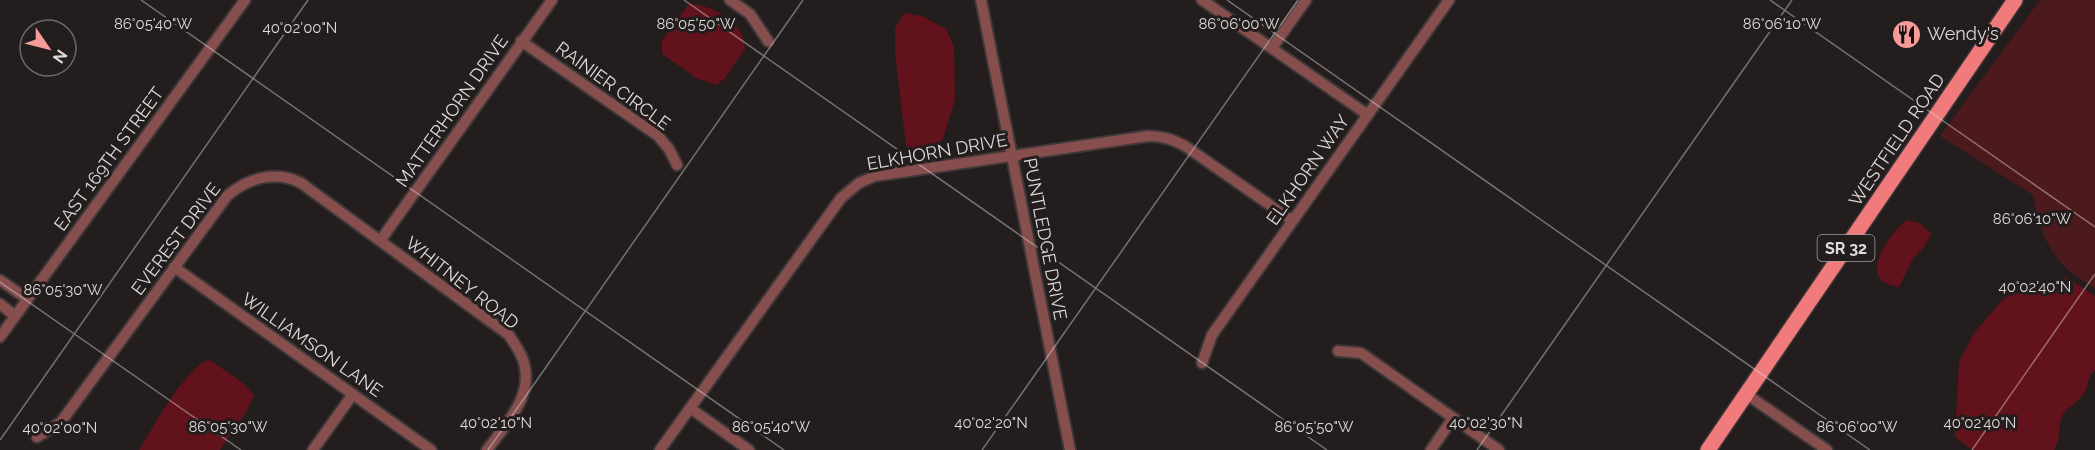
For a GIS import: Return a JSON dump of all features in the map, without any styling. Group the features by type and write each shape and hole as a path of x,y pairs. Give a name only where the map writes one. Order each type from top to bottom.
{"main road":[{"name":"WESTFIELD ROAD","path":"1708,450 2016,0"}],"street":[{"name":"EAST 169TH STREET","path":"0,337 245,0"},
{"name":"MATTERHORN DRIVE","path":"380,241 552,0"},
{"path":"730,0 750,14 768,41"},
{"name":"PUNTLEDGE DRIVE","path":"981,0 1070,450"},
{"path":"1202,0 1368,115"},
{"path":"1272,48 1306,0"},
{"name":"ELKHORN WAY","path":"1202,363 1212,335 1449,0"},
{"name":"RAINIER CIRCLE","path":"521,41 657,136 669,149 677,165"},
{"name":"ELKHORN DRIVE","path":"660,450 831,212 850,189 868,178 1148,136 1169,138 1185,146 1293,221"},
{"name":"EVEREST DRIVE","path":"37,437 61,422 227,196 238,187 267,176 292,179 380,241"},
{"name":"WHITNEY ROAD","path":"380,241 509,335 522,356 526,374 521,404 487,450"},
{"name":"WILLIAMSON LANE","path":"174,267 431,450"},
{"path":"0,280 27,299"},
{"path":"0,304 15,316"},
{"path":"1338,351 1361,353 1499,450"},
{"path":"313,450 353,394"},
{"path":"1746,394 1827,450"},
{"path":"690,408 749,450"},
{"path":"1431,450 1453,418"}],"shaded area":[{"path":"2040,0 2095,0 2095,288 2063,264 2050,247 2041,227 2033,195 1940,136"},
{"path":"689,4 704,7 726,17 733,22 743,36 745,49 724,79 716,85 698,79 662,54 662,40"},
{"path":"904,13 922,16 946,29 954,46 955,99 943,139 928,150 910,152 906,145 895,53 895,28"},
{"path":"1907,220 1920,223 1931,234 1924,247 1913,258 1899,287 1886,283 1879,277 1877,268 1884,246"},
{"path":"2067,277 2095,296 2095,370 2089,378 2083,395 2067,409 2061,418 2054,450 1972,450 1955,437 1959,362 1974,333 2004,298"},
{"path":"209,359 239,380 254,395 246,412 220,450 139,450 180,386 199,365"}],"place":[{"name":"Wendy's","path":"1906,34"}]}
